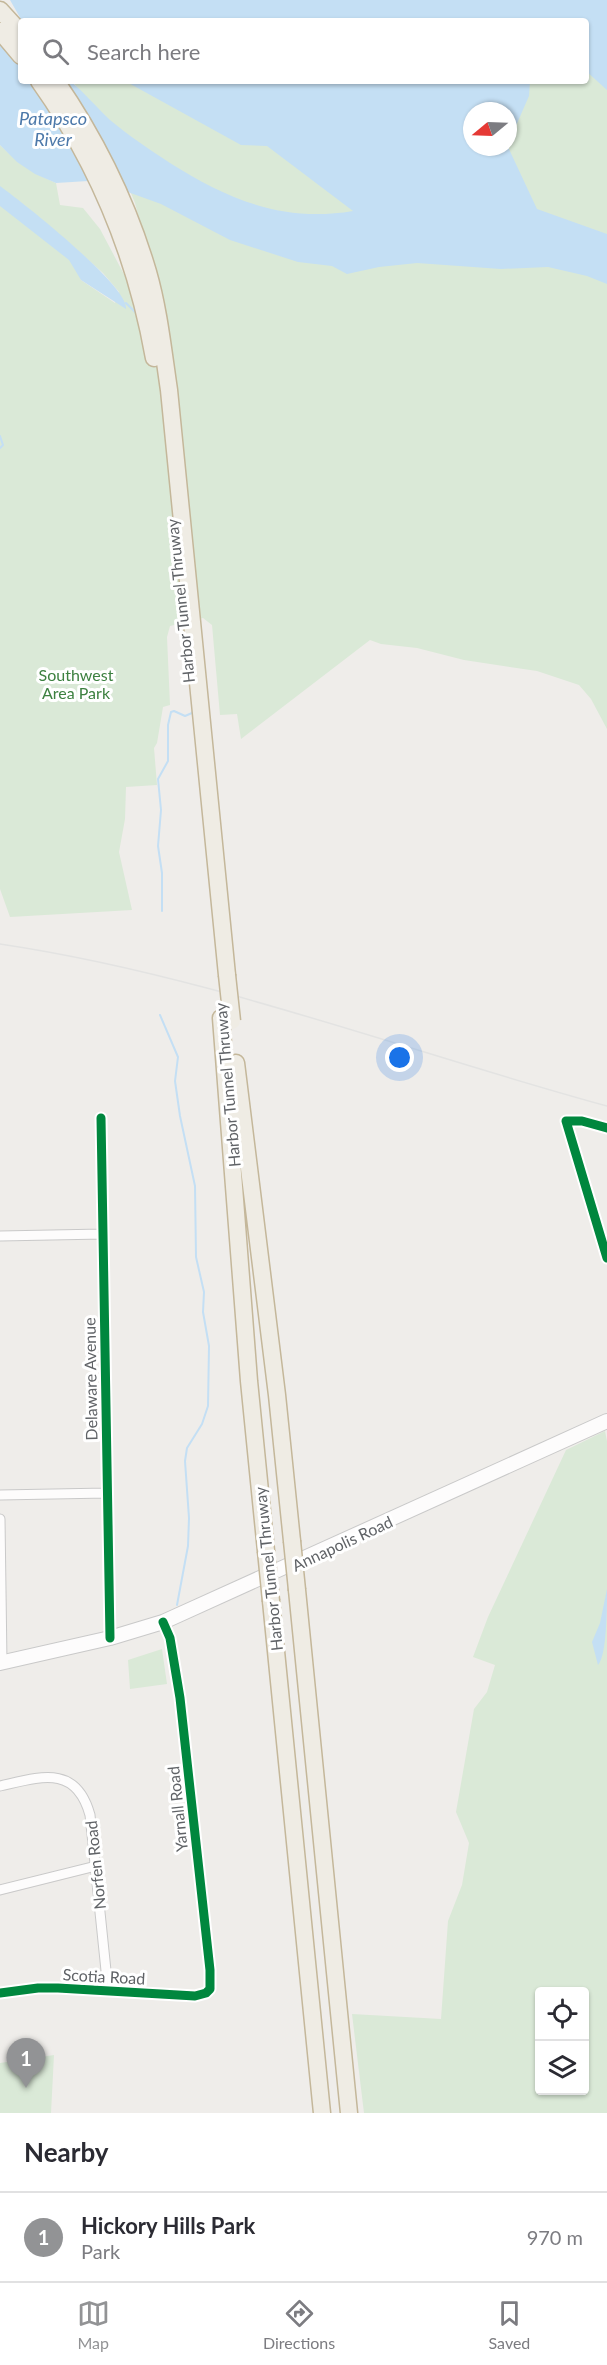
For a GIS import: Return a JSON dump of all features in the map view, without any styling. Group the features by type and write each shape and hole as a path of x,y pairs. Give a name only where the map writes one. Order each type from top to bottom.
{"highway":[{"path":"0,10 18,30"},
{"path":"0,31 18,52"},
{"name":"Harbor Tunnel Thruway","path":"41,84 78,142 106,197 128,255 144,311 161,413 203,779"},
{"name":"Harbor Tunnel Thruway","path":"58,84 77,111 103,158 131,224 148,272 161,330 170,401 222,973 277,1395 349,2113"},
{"name":"Harbor Tunnel Thruway","path":"227,1020 249,1381 322,2113"},
{"path":"335,1980 348,2033 358,2113"}],"main road":[{"name":"Annapolis Road","path":"1,1663 110,1638 163,1622 607,1421"}],"street":[{"name":"Delaware Avenue","path":"101,1118 110,1638"},
{"path":"607,1128 582,1121 566,1121 607,1258"},
{"path":"0,1236 103,1234"},
{"path":"0,1495 107,1493"},
{"path":"0,1520 1,1663"},
{"name":"Yarnall Road","path":"163,1622 170,1638 180,1698 210,1970 210,1989 206,1993"},
{"name":"Norfen Road","path":"0,1786 46,1776 67,1781 75,1787 87,1805 96,1866 108,1990"},
{"path":"0,1890 96,1866"},
{"name":"Scotia Road","path":"0,1993 38,1988 195,1996 206,1993"}],"green space":[{"name":"Southwest Area Park","path":"607,0 607,729 591,699 579,685 537,671 464,660 417,648 381,644 370,640 241,739 237,714 220,715 212,625 203,618 170,626 167,637 170,705 163,707 157,743 154,748 157,785 126,787 125,819 119,852 132,910 10,917 0,889 0,145 26,167 56,183 60,205 83,208 100,229 136,297 151,266 135,203 111,144 75,84 589,84 589,18 114,18","holes":["68,242 103,273 119,292 115,303 81,280"]},
{"path":"605,1431 607,1441 607,2113 364,2113 352,2014 441,2019 448,1921 462,1885 469,1843 456,1812 474,1709 487,1692 495,1665 473,1657 488,1617 566,1450"},
{"path":"162,1649 167,1684 130,1689 128,1660"},
{"path":"54,2055 51,2113 0,2113 0,2063"}],"water":[{"path":"10,0 607,0 607,90 589,74 589,18 20,18"},
{"name":"Patapsco River","path":"0,39 18,49 18,84 74,84 117,126 191,176 234,197 257,205 303,214 353,211 267,146 241,145 130,84 530,84 529,96 517,123 517,102 463,102 463,156 512,156 537,209 607,234 607,284 587,276 548,267 501,269 417,263 379,267 347,274 332,266 298,262 230,240 161,204 125,191 88,181 56,183 35,174 17,162 0,145"},
{"path":"0,186 93,264 111,282 122,298 126,309 81,280 69,260 0,206"},
{"path":"607,1589 605,1641 598,1665 592,1642 600,1623"}],"waterway":[{"path":"126,303 137,314"},
{"path":"0,436 3,445 0,448"},
{"path":"162,911 162,873 158,846 161,810 158,779 168,761 168,725 171,712 185,716 193,710"},
{"path":"160,1015 178,1057 175,1081 195,1186 196,1257 204,1292 203,1312 209,1346 208,1406 202,1424 187,1448 185,1461 189,1518 188,1546 177,1605"}],"tram line":[{"path":"0,944 78,958 230,994 607,1106"}],"cycle path":[{"path":"101,1118 110,1638"},
{"path":"607,1128 582,1121 566,1121 607,1258"},
{"path":"0,1993 58,1988 195,1996 206,1993 210,1989 210,1970 180,1698 170,1638 163,1622"}],"place":[{"name":"Hickory Hills Park","path":"26,2088"}]}
